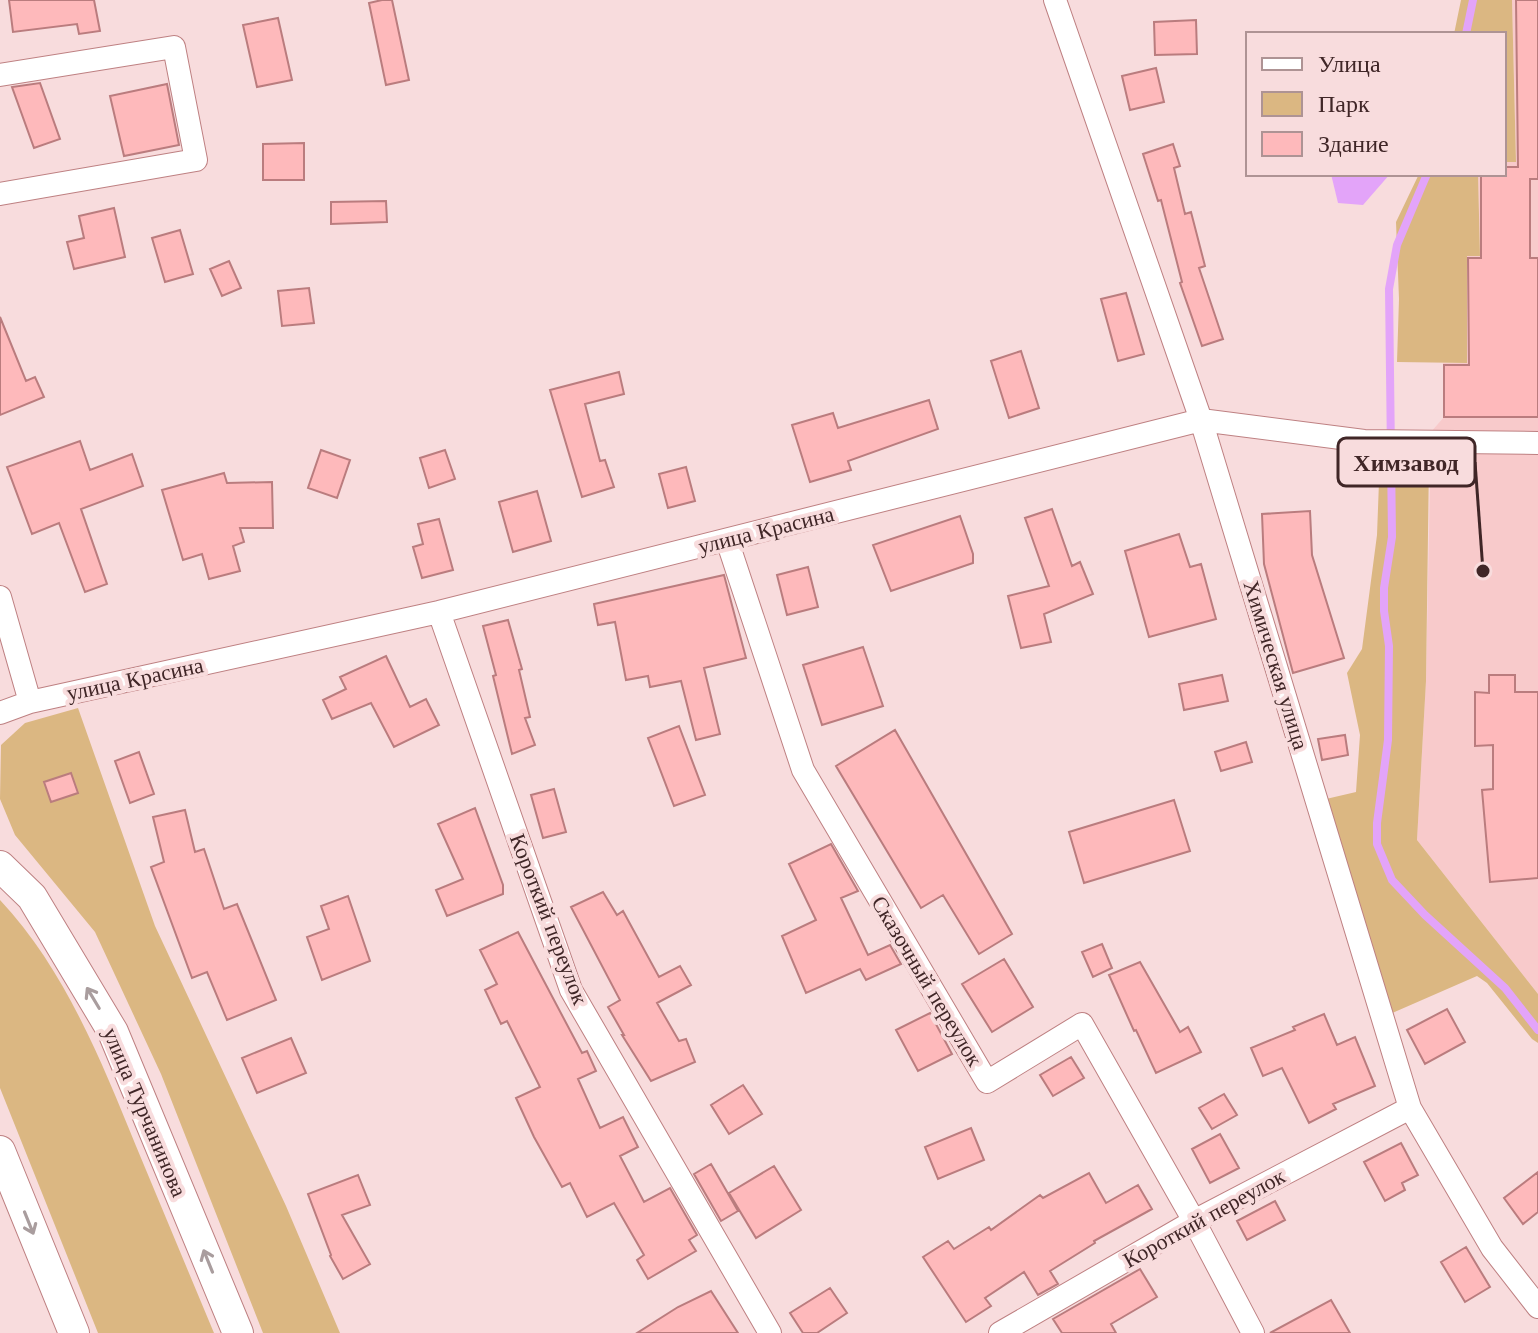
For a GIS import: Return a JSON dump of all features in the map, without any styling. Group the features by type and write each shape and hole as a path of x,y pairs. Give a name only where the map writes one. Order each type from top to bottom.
{"street":[{"name":"Химическая улица","path":"1055,0 1201,420 1410,1108 1492,1248 1538,1307"},
{"path":"0,75 174,47 196,160 0,194"},
{"name":"улица Красина","path":"0,713 30,702 439,612 1201,420 1364,441 1538,443"},
{"name":"Сказочный переулок","path":"727,540 803,770 987,1082 1082,1024 1194,1221 1253,1333"},
{"path":"0,597 30,702"},
{"name":"Короткий переулок","path":"439,612 571,990 770,1333"},
{"name":"улица Турчанинова","path":"0,866 32,897 113,1032 238,1333"},
{"name":"Короткий переулок","path":"1000,1333 1194,1221 1410,1108"},
{"path":"0,1151 74,1333"}],"shaded area":[{"path":"1512,0 1538,0 1538,994 1417,840 1426,681 1431,432 1444,417 1443,363 1467,363 1467,256 1480,255 1478,176 1506,176 1506,162 1516,161"},
{"path":"1331,176 1388,176 1363,205 1338,203"}],"green space":[{"path":"1461,0 1512,0 1516,162 1506,162 1506,32 1454,32"},
{"path":"1418,176 1478,176 1480,256 1467,256 1467,363 1397,362 1399,299 1396,222"},
{"path":"1380,455 1429,460 1426,681 1417,840 1538,994 1538,1043 1487,983 1477,976 1390,1014 1326,799 1356,792 1360,735 1347,673 1362,649 1377,535"},
{"path":"78,708 155,926 286,1206 340,1333 263,1333 161,1074 95,932 15,835 0,799 1,745 25,723"},
{"path":"0,900 43,955 79,1016 214,1333 98,1333 0,1088"}],"building":[{"path":"9,0 94,0 100,31 79,34 77,24 13,32"},
{"path":"392,0 409,80 386,85 369,3"},
{"path":"1516,0 1538,0 1538,179 1530,179 1530,258 1538,258 1538,417 1444,417 1444,365 1469,365 1468,258 1481,258 1481,176 1506,176 1506,167 1518,167"},
{"path":"278,18 292,80 257,87 243,25"},
{"path":"1196,20 1197,54 1155,55 1154,22"},
{"path":"1156,68 1164,102 1130,110 1122,76"},
{"path":"40,83 60,139 34,148 12,87"},
{"path":"167,84 179,145 124,156 110,96"},
{"path":"304,143 304,180 263,180 263,144"},
{"path":"1173,144 1180,166 1174,168 1185,214 1191,212 1205,266 1199,268 1223,339 1202,346 1180,283 1161,200 1158,201 1143,154"},
{"path":"386,201 387,222 331,224 331,202"},
{"path":"114,208 125,257 74,269 67,242 84,238 79,216"},
{"path":"180,230 193,274 165,282 152,238"},
{"path":"229,261 241,288 222,296 210,269"},
{"path":"309,288 314,323 282,326 278,291"},
{"path":"1126,293 1144,354 1118,361 1101,299"},
{"path":"0,317 26,381 35,377 44,397 0,415"},
{"path":"1021,351 1039,408 1009,418 991,361"},
{"path":"619,372 624,394 585,404 600,461 605,460 614,487 582,497 550,390"},
{"path":"929,400 938,429 848,461 851,470 810,482 792,425 833,413 838,428"},
{"path":"80,441 90,470 132,454 143,486 81,509 107,584 85,592 59,523 32,534 7,467"},
{"path":"321,450 350,460 337,498 308,488"},
{"path":"445,450 455,479 429,488 420,458"},
{"path":"686,467 695,501 668,508 659,474"},
{"path":"224,473 227,483 272,482 273,528 240,528 244,542 233,546 240,571 209,579 202,554 183,560 162,490"},
{"path":"537,491 551,541 513,552 499,502"},
{"path":"1052,509 1072,566 1080,562 1093,594 1044,614 1051,642 1021,648 1008,596 1049,586 1025,518"},
{"path":"1310,511 1312,555 1344,658 1293,673 1264,564 1262,514"},
{"path":"960,516 973,563 891,591 873,545"},
{"path":"439,519 453,570 422,578 413,547 423,544 418,524"},
{"path":"1179,534 1190,567 1201,564 1216,619 1149,637 1125,551"},
{"path":"808,567 818,607 787,615 777,575"},
{"path":"724,575 746,658 704,668 720,734 696,740 681,681 650,687 648,676 626,680 615,622 598,625 594,604"},
{"path":"508,620 522,669 519,670 530,717 525,718 535,745 512,754 483,626"},
{"path":"863,647 883,706 822,725 803,665"},
{"path":"386,656 410,707 426,699 439,725 394,747 371,703 332,719 323,700 346,689 340,677"},
{"path":"1222,675 1228,701 1184,710 1179,684"},
{"path":"1489,675 1515,675 1515,692 1538,692 1538,878 1490,882 1482,790 1493,789 1493,745 1475,746 1475,692 1489,693"},
{"path":"679,726 705,795 674,806 648,738"},
{"path":"895,730 1012,934 979,954 943,895 921,908 836,766"},
{"path":"1345,735 1348,755 1322,760 1318,739"},
{"path":"1246,742 1252,762 1221,771 1215,752"},
{"path":"139,752 154,794 130,803 115,761"},
{"path":"71,773 78,793 51,802 44,782"},
{"path":"554,789 566,832 543,838 531,795"},
{"path":"1174,800 1190,851 1084,883 1069,832"},
{"path":"475,808 503,885 503,894 447,916 436,890 463,879 438,824"},
{"path":"185,810 195,852 204,849 224,909 237,904 276,1000 227,1020 207,972 192,978 151,867 164,862 153,817"},
{"path":"831,844 858,891 841,898 868,955 890,945 901,964 866,980 860,969 806,993 782,936 816,920 789,864"},
{"path":"603,892 617,915 623,911 659,977 680,966 691,985 657,1003 679,1041 686,1039 695,1062 651,1081 608,1007 620,1000 571,907"},
{"path":"348,896 370,961 322,980 307,937 329,929 321,906"},
{"path":"518,932 582,1053 587,1051 596,1071 578,1079 600,1128 623,1117 638,1147 620,1156 644,1202 670,1188 697,1235 689,1240 696,1251 648,1279 637,1260 644,1255 614,1203 587,1217 570,1183 562,1187 516,1098 540,1087 507,1021 501,1024 485,990 497,984 480,950"},
{"path":"1102,944 1112,968 1093,977 1082,952"},
{"path":"1004,959 1033,1007 992,1032 962,984"},
{"path":"1140,962 1180,1032 1188,1027 1201,1052 1156,1073 1109,975"},
{"path":"1447,1009 1465,1042 1425,1064 1407,1030"},
{"path":"930,1013 952,1054 918,1071 896,1030"},
{"path":"1324,1014 1337,1045 1355,1037 1375,1086 1333,1104 1336,1109 1309,1123 1282,1068 1263,1076 1251,1048"},
{"path":"291,1038 306,1073 257,1093 242,1058"},
{"path":"1071,1057 1084,1078 1053,1096 1040,1075"},
{"path":"743,1085 762,1114 729,1134 711,1105"},
{"path":"1224,1094 1237,1115 1212,1129 1199,1108"},
{"path":"971,1128 984,1160 938,1179 925,1147"},
{"path":"1220,1134 1239,1168 1210,1183 1192,1149"},
{"path":"1401,1143 1418,1175 1402,1183 1405,1190 1385,1201 1364,1162"},
{"path":"711,1164 738,1211 721,1221 694,1174"},
{"path":"774,1166 801,1210 756,1238 729,1193"},
{"path":"1538,1172 1538,1212 1523,1224 1504,1198"},
{"path":"1089,1173 1106,1203 1138,1185 1152,1209 1094,1241 1050,1271 1058,1284 1038,1295 1024,1272 985,1298 991,1306 966,1322 923,1257 948,1241 954,1249 989,1227 991,1230 1040,1195 1043,1198"},
{"path":"358,1175 370,1205 342,1215 370,1264 343,1279 330,1256 308,1194"},
{"path":"1275,1201 1285,1220 1247,1240 1237,1221"},
{"path":"1466,1247 1490,1287 1465,1302 1441,1262"},
{"path":"1140,1269 1157,1297 1111,1324 1116,1333 1062,1333 1053,1319"},
{"path":"830,1288 847,1313 817,1333 803,1333 790,1313"},
{"path":"711,1291 738,1333 637,1333 678,1307"},
{"path":"1331,1300 1350,1333 1270,1333"}],"waterway":[{"path":"1466,32 1473,0"},
{"path":"1426,176 1397,245 1389,289 1392,537 1384,588 1389,646 1388,740 1377,844 1392,880 1425,915 1505,988 1538,1030"}],"place":[{"name":"Химзавод","path":"1483,571"}]}
